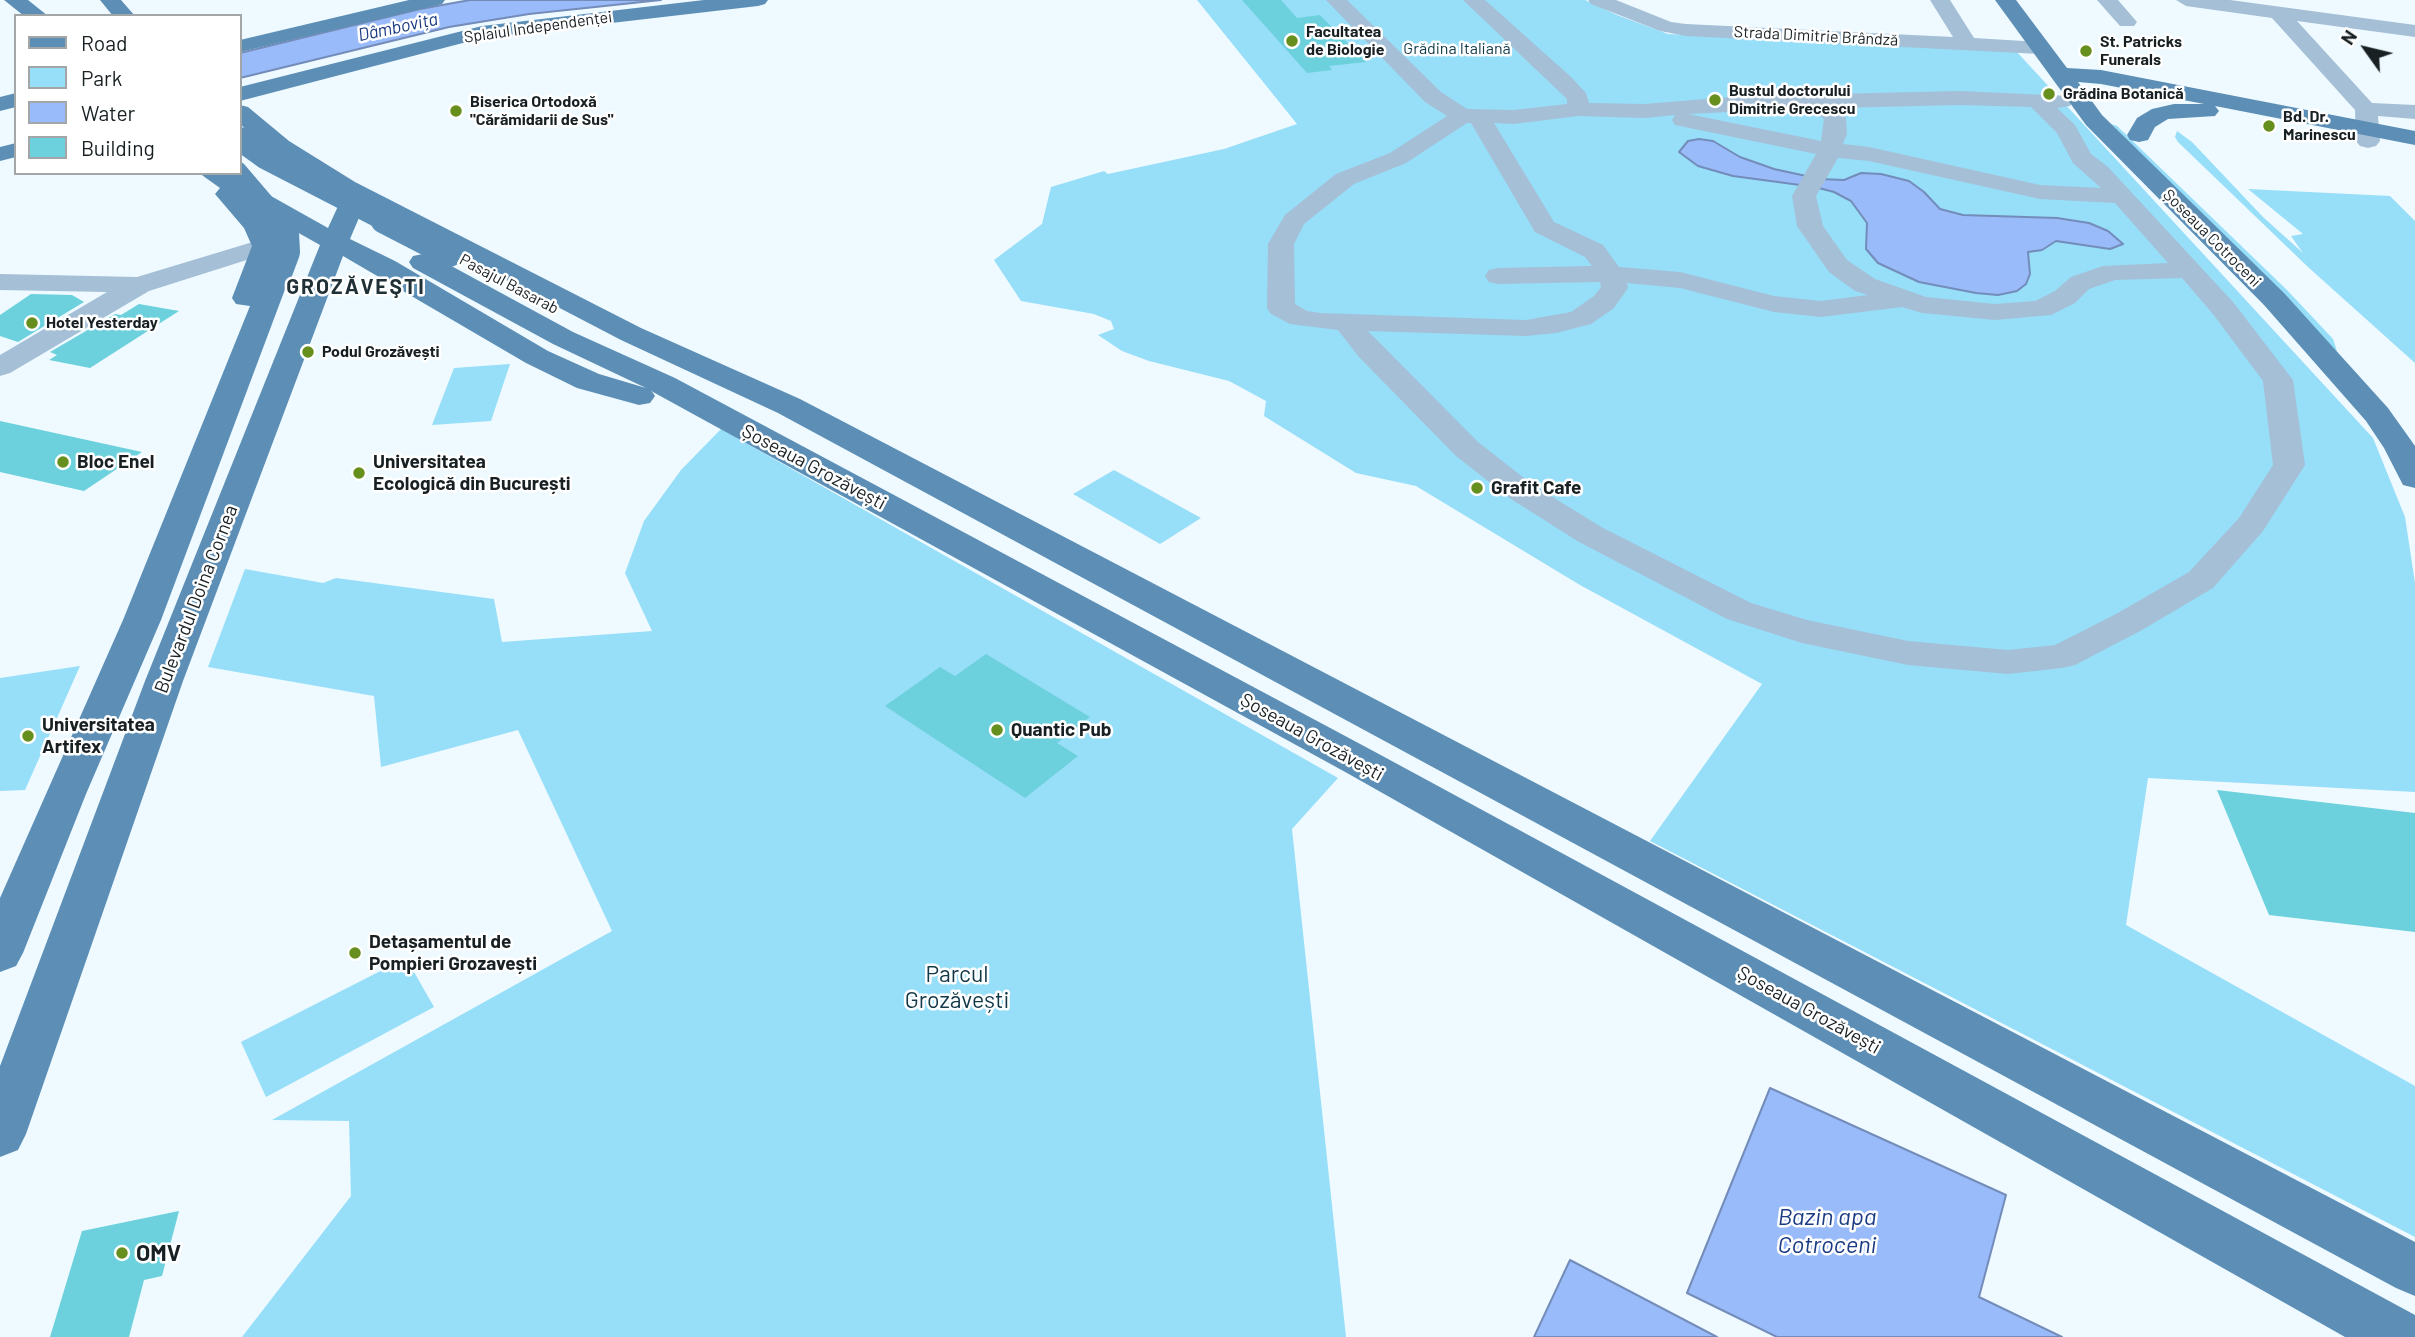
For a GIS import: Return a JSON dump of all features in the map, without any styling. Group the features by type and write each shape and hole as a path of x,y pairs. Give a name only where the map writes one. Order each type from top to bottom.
{"main road":[{"path":"14,0 35,14"},
{"path":"110,0 122,14"},
{"path":"242,46 435,0"},
{"name":"Splaiul Independenței","path":"242,93 482,32 758,0"},
{"name":"Șoseaua Cotroceni","path":"2006,0 2094,120 2274,299 2341,372 2377,415 2400,448 2415,478"},
{"name":"Șoseaua Cotroceni","path":"2027,0 2069,88 2139,135 2366,361 2415,424"},
{"path":"2069,88 2216,111 2368,126 2415,150"},
{"path":"2069,88 2368,126 2415,138"},
{"path":"2139,135 2145,123 2160,114 2174,111 2216,111"},
{"name":"Șoseaua Grozăvești","path":"242,114 280,146 346,187 631,334 789,406 2415,1270"},
{"name":"Pasajul Basarab","path":"242,140 265,157 587,325 684,386"},
{"name":"Pasajul Basarab","path":"242,169 575,344 684,386 789,406"},
{"path":"181,519 182,476 191,430 266,246 256,225 211,175"},
{"name":"Șoseaua Grozăvești","path":"213,175 385,267 537,357 588,381 647,398 684,386 2400,1337"},
{"path":"0,953 65,794 142,620 285,252 284,233 275,218 238,175"},
{"name":"Bulevardul Doina Cornea","path":"0,1134 164,681 318,281 352,204 353,198 346,187"},
{"path":"318,281 354,266 385,267"}],"street":[{"path":"1336,0 1436,99 1470,117 1544,227 1594,251 1611,274 1615,288 1604,302 1581,318 1556,325 1526,328 1300,318 1282,308 1281,244 1294,220 1345,179 1398,158 1470,117 1578,109 1644,111 1744,103 1959,98 2069,88 2067,130 2081,158 2100,172 2223,308 2278,380 2289,465 2250,524 2201,580 2129,622 2062,656 2008,662 1908,653 1802,631 1739,611 1591,535 1522,492 1478,458 1420,404 1369,351 1346,322"},
{"path":"1473,0 1563,82 1578,98 1578,109"},
{"name":"Strada Dimitrie Brândză","path":"1598,0 1675,29 2040,48"},
{"path":"1940,0 1967,44"},
{"path":"2107,0 2127,22"},
{"path":"2186,0 2284,9 2415,31"},
{"path":"2284,9 2368,126 2415,112"},
{"path":"1820,103 1835,118 1835,134 1830,150 1804,197 1804,206 1810,226 1838,266 1864,285 1900,299 1958,310 1995,312 2041,309 2066,297 2080,282 2112,272 2189,270"},
{"path":"1644,111 1830,150 1869,154 2040,191 2121,196"},
{"path":"0,368 139,285 266,246"},
{"path":"1497,276 1611,274 1681,280 1774,304 1821,309 1900,299"},
{"path":"0,282 139,285"}],"green space":[{"name":"Grădina Botanică","path":"1197,0 1585,0 1668,34 2016,51 2373,438 2405,517 2415,583 2415,792 2148,778 2126,925 2415,1086 2415,1237 1650,841 1762,684 1580,585 1416,486 1356,473 1264,416 1266,401 1229,381 1149,361 1122,351 1098,335 1114,329 1111,321 1094,314 1021,301 994,260 1042,224 1051,187 1104,171 1108,174 1224,149 1297,124"},
{"path":"2111,124 2117,126 2287,290 2333,339 2337,351 2330,348"},
{"path":"2177,131 2192,142 2263,217 2303,253 2291,236 2303,234 2248,189 2390,196 2415,221 2415,363 2308,267 2178,142 2175,137"},
{"path":"510,364 491,421 432,425 454,368"},
{"name":"Parcul Grozăvești","path":"721,429 1338,778 1292,829 1346,1337 242,1337 351,1196 349,1121 272,1120 612,931 518,730 381,767 374,696 208,667 245,569 323,583 336,578 494,599 502,642 652,631 625,573 644,521 681,470"},
{"path":"1114,470 1201,518 1160,544 1073,494"},
{"name":"Universitatea Artifex","path":"80,666 25,790 0,791 0,678"},
{"path":"406,958 434,1007 266,1097 241,1042"}],"water":[{"name":"Dâmbovița","path":"470,0 661,0 529,14 449,27 242,78 242,53 420,9"},
{"path":"1688,141 1713,141 1740,157 1774,169 1820,179 1844,180 1861,173 1881,174 1909,181 1940,209 1963,215 2057,218 2089,223 2108,231 2123,244 2110,249 2056,241 2042,250 2028,252 2030,274 2026,284 2017,291 1998,295 1919,282 1878,263 1866,249 1867,223 1851,201 1834,192 1815,187 1733,176 1698,166 1679,152"},
{"name":"Bazin apa Cotroceni","path":"1770,1088 2006,1195 1979,1297 2062,1337 1777,1337 1687,1293"},
{"path":"1570,1260 1717,1337 1534,1337"}],"building":[{"path":"1242,0 1281,0 1297,18 1320,15 1366,62 1329,66 1332,70 1307,73"},
{"name":"Hotel Yesterday","path":"31,294 72,295 84,302 18,342 0,336 0,315"},
{"path":"139,304 179,311 90,368 49,360 57,355 50,352 115,314 121,315"},
{"name":"Bloc Enel","path":"0,421 142,452 84,491 0,472"},
{"name":"Quantic Pub","path":"986,654 1090,717 1057,743 1078,756 1025,798 885,706 940,667 955,676"},
{"path":"2217,790 2415,813 2415,932 2269,915"},
{"name":"OMV","path":"179,1211 162,1276 144,1280 129,1337 50,1337 82,1231"}],"place":[{"name":"Facultatea de Biologie","path":"1292,41"},
{"name":"St. Patricks Funerals","path":"2086,51"},
{"name":"Grădina Botanică","path":"2049,94"},
{"name":"Bustul doctorului Dimitrie Grecescu","path":"1715,100"},
{"name":"Biserica Ortodoxă \"Cărămidarii de Sus\"","path":"456,111"},
{"name":"Bd. Dr. Marinescu","path":"2269,126"},
{"name":"Hotel Yesterday","path":"32,323"},
{"name":"Podul Grozăvești","path":"308,352"},
{"name":"Bloc Enel","path":"63,462"},
{"name":"Universitatea Ecologică din București","path":"359,473"},
{"name":"Grafit Cafe","path":"1477,488"},
{"name":"Quantic Pub","path":"997,730"},
{"name":"Universitatea Artifex","path":"28,736"},
{"name":"Detașamentul de Pompieri Grozavești","path":"355,953"},
{"name":"OMV","path":"122,1253"}],"district":[{"name":"GROZĂVEŞTI","path":"356,287"}],"park label":[{"name":"Grădina Italiană","path":"1457,49"}]}
